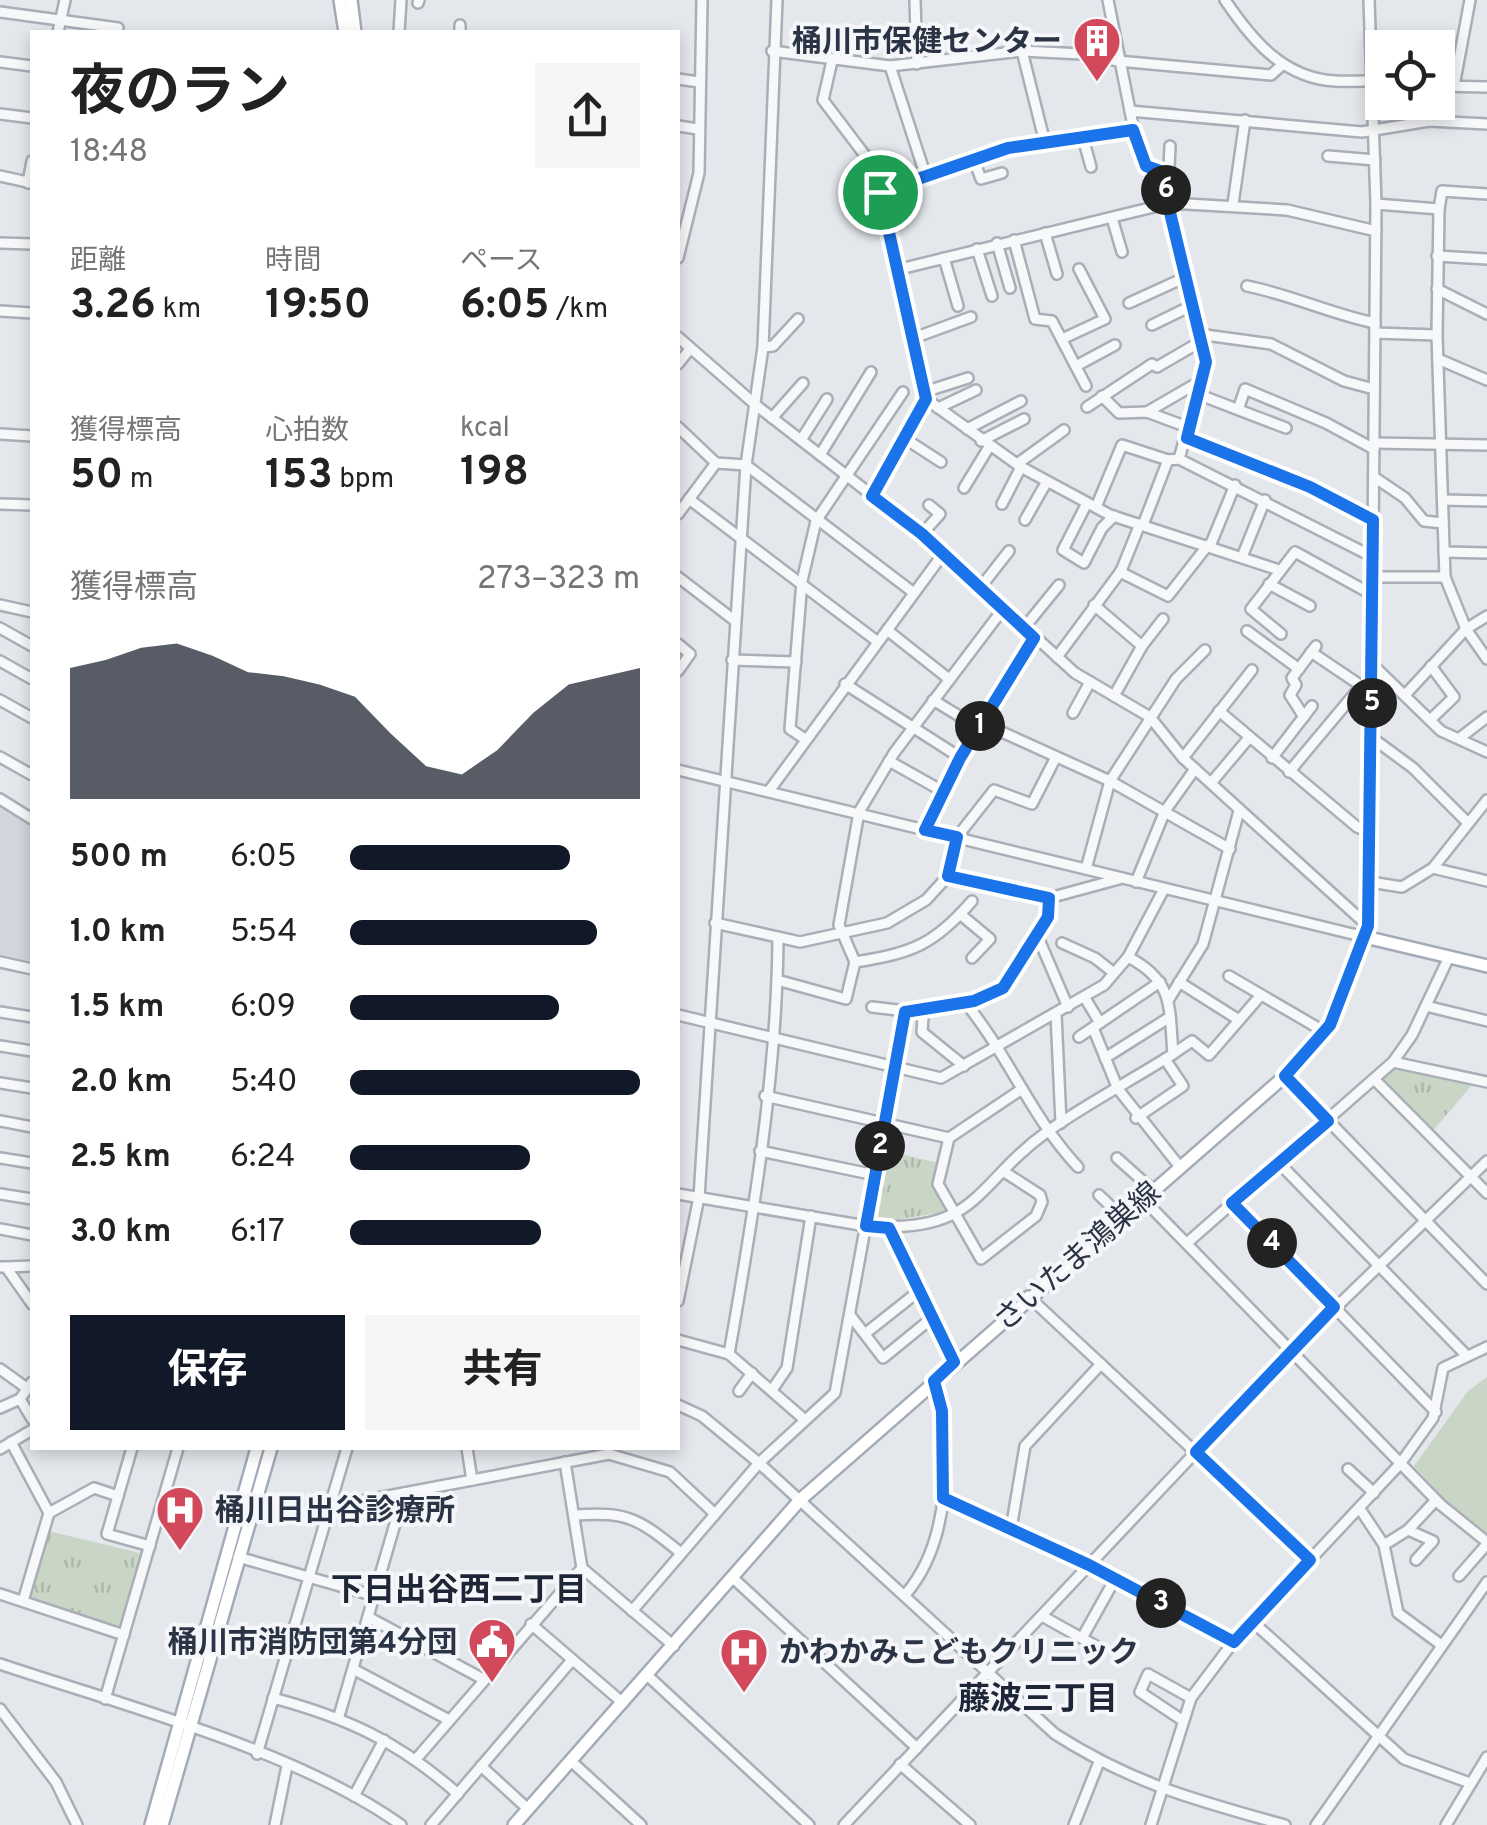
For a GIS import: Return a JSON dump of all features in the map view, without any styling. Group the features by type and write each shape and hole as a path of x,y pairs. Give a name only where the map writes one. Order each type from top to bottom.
{"main road":[{"path":"340,0 346,30"},
{"path":"351,0 356,30"},
{"path":"1367,932 1487,966"},
{"name":"さいたま鴻巣線","path":"514,1825 800,1500 1028,1296 1285,1076 1324,1032 1367,932"},
{"path":"162,1825 257,1450"},
{"path":"151,1825 275,1450"}],"street":[{"path":"58,30 65,0"},
{"path":"399,30 401,0"},
{"path":"680,235 699,173 702,0"},
{"path":"680,1291 699,1197 734,620 746,465 763,348 776,0"},
{"path":"915,0 917,64"},
{"path":"1108,0 1133,130 1146,166 1160,171 1169,168 1170,146"},
{"path":"1224,0 1256,42 1282,64 1333,81 1365,81"},
{"path":"1369,0 1372,30"},
{"path":"1455,81 1470,0"},
{"path":"0,12 118,28"},
{"path":"772,50 890,66 1022,51 1271,75 1282,64"},
{"path":"1022,51 1045,143"},
{"path":"832,61 823,100 866,158 880,192 926,396 985,444 1046,483 1114,516 1279,570"},
{"path":"0,62 30,66"},
{"path":"890,66 926,177"},
{"path":"680,80 698,82"},
{"path":"1455,86 1487,87"},
{"path":"1130,111 1376,130 1429,121 1487,124"},
{"path":"0,114 30,118"},
{"path":"1233,204 1245,120"},
{"path":"1367,932 1376,120"},
{"path":"680,126 698,129"},
{"path":"880,192 1008,148 1133,130"},
{"path":"1083,138 1091,168"},
{"path":"1328,156 1376,160"},
{"path":"974,160 980,179 1002,172"},
{"path":"1160,171 1206,362 1180,459"},
{"path":"0,176 30,183"},
{"path":"1487,194 1442,191 1437,256 1445,577 1466,629 1487,659"},
{"path":"680,202 690,206"},
{"path":"896,270 1170,203 1287,210 1376,231"},
{"path":"1376,204 1438,209"},
{"path":"1112,218 1122,252"},
{"path":"1045,234 1056,274"},
{"path":"1014,240 1035,319 1048,318 1086,386"},
{"path":"0,243 30,244"},
{"path":"996,243 1010,288"},
{"path":"977,249 992,296"},
{"path":"1437,256 1487,259"},
{"path":"944,258 958,306"},
{"path":"1062,339 1105,319 1079,268"},
{"path":"1129,303 1186,276"},
{"path":"1247,286 1292,295 1323,311 1375,328 1437,336"},
{"path":"1437,290 1487,314"},
{"path":"1152,325 1191,306"},
{"path":"0,312 30,313"},
{"path":"911,339 971,317"},
{"path":"763,348 773,346 798,320"},
{"path":"1087,408 1199,338 1271,344 1344,381 1374,389"},
{"path":"680,339 757,406 922,534 1057,657 1090,682 1150,717 1182,758 1367,932"},
{"path":"1076,366 1114,345"},
{"path":"680,362 690,349"},
{"path":"1438,358 1487,380"},
{"path":"820,455 871,372"},
{"path":"872,496 926,396 968,378"},
{"path":"1102,396 1119,413 1147,412 1204,379"},
{"path":"772,418 802,382"},
{"path":"1239,407 1245,388 1374,446 1487,445"},
{"path":"938,408 976,390"},
{"path":"805,740 790,729 802,581 816,521 849,478 903,392"},
{"path":"1200,395 1286,428"},
{"path":"801,440 827,399"},
{"path":"967,430 1021,401"},
{"path":"1147,412 1373,520"},
{"path":"964,488 985,444 1024,418"},
{"path":"680,429 716,463 746,465 914,593"},
{"path":"1002,504 1019,466 1064,430"},
{"path":"0,434 30,436"},
{"path":"904,438 940,462"},
{"path":"1114,516 1102,528 1084,563 1064,550 1122,445 1168,460 1180,459 1373,557"},
{"path":"1057,657 1120,572 1168,460"},
{"path":"680,511 716,463"},
{"path":"1374,477 1405,498 1424,521 1443,523"},
{"path":"1025,520 1046,483"},
{"path":"1120,572 1168,596 1209,546 1235,485"},
{"path":"688,499 802,581 878,642"},
{"path":"1242,557 1264,500"},
{"path":"1443,500 1487,501"},
{"path":"0,504 30,505"},
{"path":"922,534 940,514 930,505"},
{"path":"980,588 1009,551"},
{"path":"1281,634 1251,608 1296,552 1372,594"},
{"path":"1444,552 1487,553"},
{"path":"769,792 943,554"},
{"path":"1373,577 1445,577"},
{"path":"680,578 734,620"},
{"path":"1269,584 1310,606"},
{"path":"1024,628 1059,585"},
{"path":"0,604 30,612"},
{"path":"1094,605 1142,646"},
{"path":"778,980 846,999 854,962 839,925 859,812 889,760 1002,609"},
{"path":"1405,695 1466,629 1487,616"},
{"path":"1114,696 1142,646 1164,620"},
{"path":"0,628 30,645"},
{"path":"887,630 950,679"},
{"path":"1247,631 1299,669"},
{"path":"925,830 960,758 1034,638"},
{"path":"680,646 690,654 680,667"},
{"path":"1304,717 1290,695 1299,669 1314,649 1372,692"},
{"path":"1086,869 1110,781 1176,678 1205,650"},
{"path":"732,660 796,662"},
{"path":"0,661 30,678"},
{"path":"1372,664 1441,731 1487,752"},
{"path":"1430,720 1454,697 1431,666"},
{"path":"1182,758 1252,670"},
{"path":"1074,713 1090,682"},
{"path":"846,684 960,758"},
{"path":"1289,772 1361,686"},
{"path":"0,700 30,717"},
{"path":"933,700 980,726 1110,781 1230,849"},
{"path":"1272,758 1312,706"},
{"path":"1219,711 1248,739 1370,833"},
{"path":"1461,737 1487,717"},
{"path":"1371,737 1413,768 1468,822"},
{"path":"1211,783 1248,739"},
{"path":"0,757 30,774"},
{"path":"715,923 800,942 887,923 926,900 948,876 957,837 994,790 1032,804 1056,757"},
{"path":"889,760 944,792"},
{"path":"1136,882 1165,810 1195,769"},
{"path":"680,770 1164,889 1367,932"},
{"path":"0,799 30,819"},
{"path":"1370,882 1402,887 1433,868 1487,800"},
{"path":"1169,998 1203,944 1218,901 1239,811"},
{"path":"1433,868 1487,881"},
{"path":"948,876 1049,898 1122,878"},
{"path":"680,1015 941,1078 1068,1008 1114,973 1128,957 1164,889"},
{"path":"909,1012 988,997 1003,988 1048,917 1049,898"},
{"path":"854,962 902,954 951,928 972,900"},
{"path":"960,914 990,939 972,958"},
{"path":"1037,935 1068,1008"},
{"path":"729,1354 754,1206 778,980 778,938"},
{"path":"1062,943 1114,973"},
{"path":"1128,957 1154,971 1169,998 1169,1056 1183,1086 1136,1118"},
{"path":"1186,1242 1393,1062 1449,957"},
{"path":"0,962 30,969"},
{"path":"1229,976 1324,1032"},
{"path":"1078,1037 1160,982"},
{"path":"1179,982 1238,1020"},
{"path":"680,1194 889,1228 956,1216 1046,1132 1192,1041 1209,1055 1261,995"},
{"path":"1084,998 1118,1089 1136,1118 1180,1167"},
{"path":"964,1001 999,1047 1046,1132 1078,1167"},
{"path":"1426,1006 1487,1021"},
{"path":"872,1007 924,1018 922,1032 964,1066"},
{"path":"0,1012 30,1017"},
{"path":"632,1610 759,1463 834,1392 894,1067 909,1012"},
{"path":"1056,1014 1061,1123"},
{"path":"1105,1058 1170,1017"},
{"path":"0,1046 30,1051"},
{"path":"1393,1062 1487,1082"},
{"path":"1285,1076 1487,1284"},
{"path":"1375,1080 1487,1194"},
{"path":"0,1083 30,1088"},
{"path":"1006,1173 1040,1196 1042,1202 1036,1216 981,1259 938,1184 949,1138 1022,1089"},
{"path":"766,1096 949,1138"},
{"path":"0,1121 30,1126"},
{"path":"760,1151 875,1175"},
{"path":"0,1158 30,1163"},
{"path":"1118,1158 1154,1191"},
{"path":"844,1825 1291,1351 1487,1162"},
{"path":"1279,1163 1467,1356"},
{"path":"0,1194 30,1200"},
{"path":"1099,1195 1122,1218"},
{"path":"1144,1200 1400,1464 1487,1543 1459,1576"},
{"path":"1232,1203 1436,1412"},
{"path":"772,1390 787,1368 811,1216"},
{"path":"889,1228 954,1362"},
{"path":"0,1229 30,1235"},
{"path":"3,1267 30,1266"},
{"path":"3,1267 30,1301"},
{"path":"866,1333 919,1292"},
{"path":"1028,1296 1310,1560"},
{"path":"850,1315 883,1358 932,1318"},
{"path":"680,1341 729,1354 805,1420"},
{"path":"1151,1825 1191,1698 1234,1642 1400,1464 1436,1412 1443,1368 1487,1347"},
{"path":"1011,1530 1026,1446 1101,1364"},
{"path":"0,1369 30,1385 20,1399 0,1408"},
{"path":"738,1391 752,1372"},
{"path":"905,1595 924,1573 943,1498 942,1411 934,1381"},
{"path":"20,1399 30,1416"},
{"path":"680,1406 702,1416 759,1463 1055,1734 1099,1762 1160,1791 1286,1825"},
{"path":"0,1448 30,1431"},
{"path":"11,1442 48,1513 23,1601"},
{"path":"131,1450 107,1534 150,1546"},
{"path":"105,1700 177,1450"},
{"path":"257,1754 346,1450"},
{"path":"467,1450 472,1480"},
{"path":"640,1460 643,1450"},
{"path":"330,1506 609,1454 640,1460 670,1472 715,1514"},
{"path":"565,1462 582,1568 674,1646"},
{"path":"1348,1469 1374,1493"},
{"path":"48,1513 94,1488 118,1496"},
{"path":"339,1716 404,1493"},
{"path":"943,1498 1089,1565 1234,1642"},
{"path":"1384,1545 1408,1530 1436,1500"},
{"path":"1360,1509 1384,1545 1398,1613 1440,1644"},
{"path":"575,1515 614,1512 641,1520 681,1554"},
{"path":"1408,1530 1433,1540 1416,1560"},
{"path":"238,1558 374,1596"},
{"path":"417,1758 582,1568"},
{"path":"733,1578 916,1748"},
{"path":"1082,1638 1115,1579"},
{"path":"1316,1825 1487,1582"},
{"path":"0,1594 124,1635"},
{"path":"1042,1616 1096,1646"},
{"path":"368,1617 483,1679"},
{"path":"1253,1622 1404,1759 1470,1784"},
{"path":"531,1624 622,1703"},
{"path":"431,1825 572,1660"},
{"path":"0,1664 185,1726 287,1766 354,1796 401,1825"},
{"path":"353,1670 448,1720"},
{"path":"1182,1720 1140,1692 1148,1674 1191,1698"},
{"path":"648,1675 809,1825"},
{"path":"273,1698 339,1716 417,1758 458,1794"},
{"path":"0,1708 56,1782 77,1825"},
{"path":"354,1796 384,1740"},
{"path":"1446,1825 1487,1756"},
{"path":"571,1761 640,1825"},
{"path":"1074,1825 1099,1762"},
{"path":"900,1764 970,1825"},
{"path":"274,1825 287,1766"},
{"path":"481,1766 528,1809"}],"shaded area":[{"path":"0,803 30,823 30,961 0,958"}],"green space":[{"path":"1396,1067 1472,1085 1430,1134 1376,1088"},
{"path":"883,1150 939,1163 934,1186 947,1212 873,1223"},
{"path":"1487,1377 1487,1533 1447,1502 1414,1466 1468,1391"},
{"path":"48,1531 144,1554 122,1629 28,1599"}],"place":[{"name":"桶川市保健センター","path":"1097,84"},
{"name":"桶川日出谷診療所","path":"180,1552"},
{"name":"桶川市消防団第4分団","path":"492,1684"},
{"name":"かわかみこどもクリニック","path":"744,1694"}],"district":[{"name":"下日出谷西二丁目","path":"459,1589"},
{"name":"藤波三丁目","path":"1038,1698"}],"route":[{"path":"1133,130 1146,166 1160,171 1206,362 1187,438 1310,487 1373,520 1370,882 1366,937 1330,1025 1285,1076 1328,1121 1232,1203 1334,1307 1196,1452 1310,1560 1234,1642 1089,1565 943,1498 942,1411 934,1381 954,1362 889,1228 866,1226 905,1012 974,1001 1003,988 1016,974 1028,954 1026,949 1048,917 1049,898 948,876 957,837 925,830 960,758 1034,638 922,534 872,496 926,399 880,192 1008,148 1133,130"}]}
